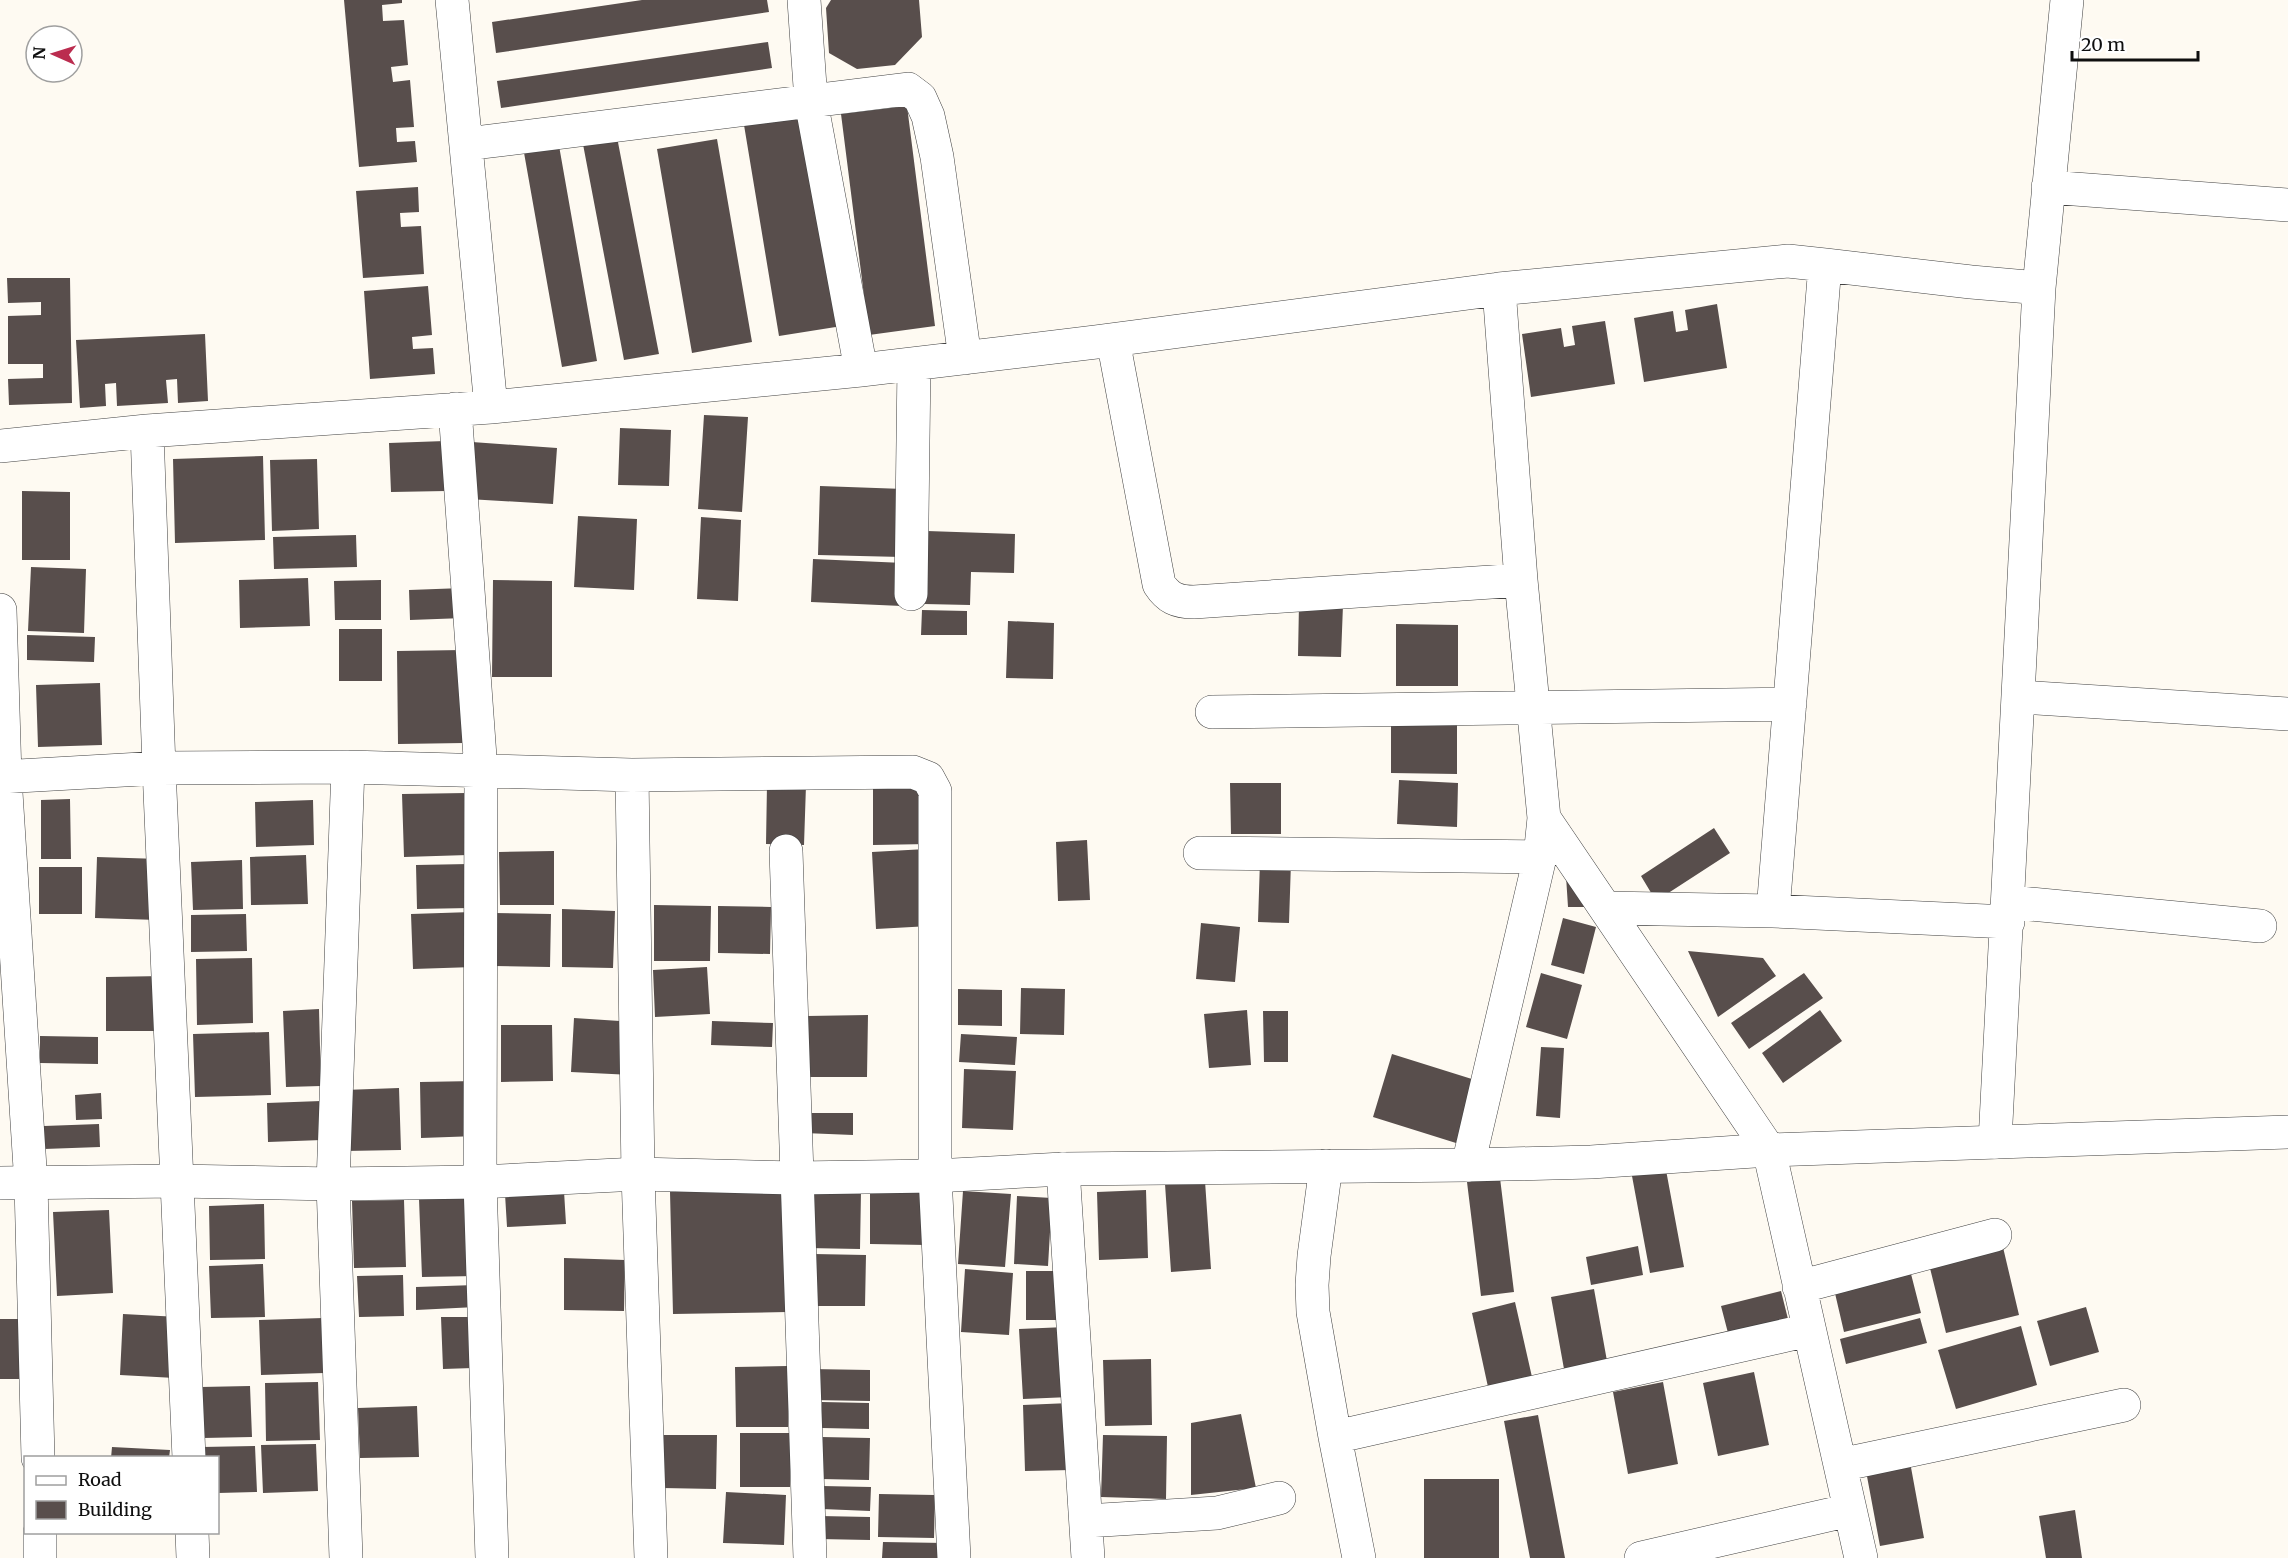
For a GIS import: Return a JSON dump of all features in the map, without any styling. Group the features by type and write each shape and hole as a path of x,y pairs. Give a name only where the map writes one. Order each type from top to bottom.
{"street":[{"path":"452,0 491,407"},
{"path":"804,0 811,100 861,370"},
{"path":"1995,1142 2039,288 2067,0"},
{"path":"466,144 908,89 920,98 928,116 937,157 965,358"},
{"path":"2048,187 2288,205"},
{"path":"0,446 147,431 491,407 861,370 1076,345 1499,289 1788,261 2039,288"},
{"path":"1773,911 1825,265"},
{"path":"1468,1165 1540,857 1544,818 1521,580 1499,289"},
{"path":"1113,340 1159,584 1167,596 1181,602 1194,602 1521,580"},
{"path":"911,594 914,364"},
{"path":"455,409 481,771 480,1182 492,1558"},
{"path":"147,431 189,1456"},
{"path":"0,610 16,1184 38,1456"},
{"path":"2019,697 2288,714"},
{"path":"1212,712 1790,704"},
{"path":"346,1558 333,1184 348,767"},
{"path":"3,777 159,768 348,767 632,775 913,772 928,778 935,791 935,1176 954,1558"},
{"path":"632,775 638,1174 651,1558"},
{"path":"1544,818 1769,1150 1861,1558"},
{"path":"786,851 810,1558"},
{"path":"1200,853 1540,857"},
{"path":"1605,908 2008,912 2259,926"},
{"path":"16,1184 177,1181 333,1184 480,1182 638,1174 796,1178 935,1176 1063,1168 1468,1165 1591,1162 1769,1150 2288,1132"},
{"path":"1326,1166 1312,1285 1313,1312 1359,1558"},
{"path":"1063,1168 1088,1558"},
{"path":"1799,1287 1995,1235"},
{"path":"1335,1437 1809,1330"},
{"path":"1840,1465 2124,1405"},
{"path":"1086,1521 1217,1513 1279,1498"},
{"path":"1641,1558 1850,1510"},
{"path":"40,1534 40,1558"},
{"path":"192,1534 193,1558"}],"building":[{"path":"344,0 402,0 402,3 382,5 383,21 404,20 408,65 391,67 393,82 410,80 414,127 396,128 397,142 415,141 417,162 359,167"},
{"path":"642,0 767,0 769,12 496,53 492,22"},
{"path":"831,0 919,0 922,37 895,65 857,69 829,53 826,8"},
{"path":"768,42 772,68 501,108 497,81"},
{"path":"907,106 935,326 869,335 841,114"},
{"path":"807,115 842,326 779,336 744,125"},
{"path":"616,132 659,354 624,360 582,139"},
{"path":"717,139 752,342 692,353 657,149"},
{"path":"558,140 597,361 562,367 523,147"},
{"path":"418,187 419,212 400,213 401,227 421,226 424,274 363,278 356,191"},
{"path":"7,278 70,278 72,403 9,405 8,379 43,378 43,364 8,364 8,316 41,315 41,302 8,303"},
{"path":"428,286 432,335 412,337 413,349 433,348 435,374 370,379 364,291"},
{"path":"1717,304 1727,368 1644,382 1634,318 1673,311 1676,332 1688,330 1685,310"},
{"path":"1605,321 1615,384 1531,397 1522,334 1561,328 1564,347 1575,345 1572,326"},
{"path":"205,334 208,401 178,403 177,379 166,380 168,403 117,406 116,383 105,384 106,406 80,408 76,340"},
{"path":"704,415 748,417 742,512 698,509"},
{"path":"620,428 671,430 669,486 618,485"},
{"path":"445,441 446,491 391,492 389,443"},
{"path":"472,442 557,448 553,504 468,499"},
{"path":"263,456 265,540 175,543 173,459"},
{"path":"317,459 319,529 272,531 270,460"},
{"path":"820,486 904,489 902,557 818,555"},
{"path":"22,491 70,492 70,560 22,560"},
{"path":"578,516 637,519 634,590 574,587"},
{"path":"701,517 741,520 738,601 697,599"},
{"path":"927,531 1015,534 1014,573 971,572 970,605 924,604"},
{"path":"356,535 357,567 274,569 273,537"},
{"path":"813,559 904,563 902,606 811,602"},
{"path":"31,567 86,569 84,633 28,631"},
{"path":"308,578 310,626 240,628 239,580"},
{"path":"381,580 381,620 335,620 334,581"},
{"path":"493,580 552,581 552,677 492,677"},
{"path":"463,588 464,618 410,620 409,590"},
{"path":"1299,604 1343,605 1341,657 1298,656"},
{"path":"922,610 967,611 967,635 921,635"},
{"path":"1008,621 1054,623 1053,679 1006,678"},
{"path":"1396,624 1458,625 1458,686 1396,686"},
{"path":"339,629 382,629 382,681 339,681"},
{"path":"27,635 95,637 94,662 27,660"},
{"path":"463,650 464,743 398,744 397,651"},
{"path":"100,683 102,745 38,747 36,685"},
{"path":"1391,714 1457,714 1457,774 1391,773"},
{"path":"1399,780 1458,783 1457,827 1397,824"},
{"path":"1230,783 1281,783 1281,834 1231,834"},
{"path":"767,784 806,785 804,845 766,844"},
{"path":"873,786 929,786 929,844 873,845"},
{"path":"466,793 468,855 404,857 402,794"},
{"path":"70,799 71,859 41,859 41,800"},
{"path":"313,800 314,845 256,847 255,802"},
{"path":"1714,828 1730,853 1656,901 1641,876"},
{"path":"1087,840 1090,900 1058,901 1056,842"},
{"path":"926,849 930,926 876,929 872,852"},
{"path":"554,851 554,905 500,905 499,852"},
{"path":"306,855 308,904 251,905 250,857"},
{"path":"97,857 160,859 158,920 95,918"},
{"path":"242,860 243,909 193,910 191,862"},
{"path":"1260,861 1291,862 1289,923 1258,922"},
{"path":"469,864 470,908 417,909 416,865"},
{"path":"39,867 82,867 82,914 39,914"},
{"path":"1566,876 1593,907 1568,907"},
{"path":"654,905 711,906 710,961 654,961"},
{"path":"718,906 771,907 770,954 718,953"},
{"path":"562,909 615,911 613,968 562,967"},
{"path":"472,912 474,967 413,969 411,914"},
{"path":"494,913 551,914 550,967 494,966"},
{"path":"246,914 247,951 191,952 191,915"},
{"path":"1563,918 1596,927 1584,974 1551,965"},
{"path":"1201,923 1240,927 1235,982 1196,979"},
{"path":"1688,951 1763,958 1776,976 1718,1017"},
{"path":"252,958 253,1023 197,1025 196,959"},
{"path":"707,967 710,1014 655,1017 653,970"},
{"path":"1541,973 1582,985 1567,1039 1526,1027"},
{"path":"1804,973 1823,998 1749,1049 1731,1023"},
{"path":"163,976 163,1031 106,1031 106,977"},
{"path":"1021,988 1065,989 1064,1035 1020,1034"},
{"path":"958,989 1002,990 1002,1026 958,1025"},
{"path":"319,1009 321,1086 286,1087 283,1011"},
{"path":"1247,1010 1251,1065 1209,1068 1204,1014"},
{"path":"1820,1010 1842,1041 1783,1083 1762,1053"},
{"path":"1263,1011 1288,1011 1288,1062 1264,1062"},
{"path":"868,1015 867,1077 807,1077 807,1016"},
{"path":"574,1018 635,1022 632,1075 571,1072"},
{"path":"712,1021 773,1023 772,1047 711,1045"},
{"path":"501,1025 552,1025 553,1081 501,1082"},
{"path":"269,1032 271,1095 195,1097 193,1034"},
{"path":"961,1034 1017,1037 1015,1065 959,1062"},
{"path":"40,1036 98,1037 98,1064 40,1063"},
{"path":"1541,1047 1564,1048 1560,1118 1536,1116"},
{"path":"1392,1054 1475,1080 1456,1143 1373,1117"},
{"path":"964,1069 1016,1071 1013,1130 962,1128"},
{"path":"476,1081 477,1136 421,1138 420,1082"},
{"path":"399,1088 401,1150 345,1151 344,1090"},
{"path":"101,1093 102,1119 76,1120 75,1095"},
{"path":"321,1101 322,1140 268,1142 267,1103"},
{"path":"805,1113 853,1113 853,1135 804,1133"},
{"path":"99,1124 100,1147 44,1149 44,1126"},
{"path":"1666,1170 1684,1267 1650,1273 1632,1176"},
{"path":"1500,1178 1514,1292 1481,1296 1467,1182"},
{"path":"1205,1181 1211,1269 1171,1272 1165,1184"},
{"path":"785,1189 787,1312 673,1314 670,1192"},
{"path":"870,1189 927,1190 926,1245 870,1244"},
{"path":"1146,1190 1148,1258 1099,1260 1097,1192"},
{"path":"564,1191 566,1224 507,1227 505,1194"},
{"path":"808,1191 861,1191 860,1249 807,1248"},
{"path":"963,1191 1011,1194 1005,1267 958,1264"},
{"path":"1017,1196 1052,1198 1048,1266 1014,1264"},
{"path":"474,1197 476,1276 422,1277 419,1199"},
{"path":"404,1200 406,1267 354,1268 352,1201"},
{"path":"264,1204 265,1259 210,1260 209,1206"},
{"path":"109,1210 113,1293 57,1296 53,1212"},
{"path":"2002,1243 2019,1315 1946,1333 1928,1260"},
{"path":"1638,1246 1643,1275 1591,1285 1586,1257"},
{"path":"814,1254 866,1255 865,1306 813,1306"},
{"path":"564,1258 625,1260 624,1311 564,1310"},
{"path":"263,1264 265,1317 211,1318 209,1266"},
{"path":"965,1269 1013,1273 1009,1335 961,1332"},
{"path":"1910,1270 1921,1313 1844,1332 1834,1289"},
{"path":"1026,1271 1065,1271 1064,1320 1026,1320"},
{"path":"403,1275 404,1316 359,1317 357,1276"},
{"path":"475,1285 476,1307 416,1310 416,1287"},
{"path":"1594,1289 1607,1361 1564,1369 1551,1297"},
{"path":"1781,1291 1788,1319 1728,1333 1721,1306"},
{"path":"1515,1302 1532,1377 1488,1387 1472,1313"},
{"path":"2086,1307 2099,1352 2050,1366 2037,1321"},
{"path":"123,1314 179,1317 175,1378 120,1375"},
{"path":"441,1317 472,1317 473,1368 443,1369"},
{"path":"323,1318 324,1373 261,1375 259,1320"},
{"path":"1920,1318 1927,1343 1846,1364 1840,1339"},
{"path":"0,1319 20,1319 20,1379 0,1379"},
{"path":"2021,1326 2037,1385 1956,1409 1938,1350"},
{"path":"1066,1327 1070,1397 1023,1399 1019,1329"},
{"path":"1151,1359 1152,1425 1105,1426 1103,1360"},
{"path":"788,1366 788,1427 736,1427 735,1367"},
{"path":"811,1369 870,1370 870,1401 811,1400"},
{"path":"1754,1372 1769,1445 1718,1456 1703,1383"},
{"path":"318,1382 320,1440 266,1441 265,1383"},
{"path":"1663,1382 1678,1464 1628,1474 1613,1392"},
{"path":"250,1386 252,1437 203,1438 201,1387"},
{"path":"822,1402 869,1403 869,1429 822,1428"},
{"path":"1070,1403 1072,1470 1025,1471 1023,1405"},
{"path":"417,1406 419,1457 360,1458 358,1408"},
{"path":"1241,1414 1256,1488 1191,1495 1191,1423"},
{"path":"1538,1415 1565,1558 1530,1558 1504,1421"},
{"path":"740,1433 790,1433 790,1487 740,1487"},
{"path":"662,1435 717,1435 716,1489 662,1488"},
{"path":"1103,1435 1167,1436 1166,1499 1101,1497"},
{"path":"822,1437 870,1438 869,1480 821,1479"},
{"path":"316,1444 318,1491 263,1493 261,1445"},
{"path":"255,1446 257,1492 219,1493 219,1456 202,1456 202,1447"},
{"path":"112,1447 170,1450 169,1456 111,1456"},
{"path":"1910,1462 1924,1538 1880,1546 1866,1471"},
{"path":"1424,1479 1499,1479 1499,1558 1424,1558"},
{"path":"822,1486 871,1487 870,1511 822,1509"},
{"path":"726,1492 786,1495 784,1545 723,1543"},
{"path":"879,1494 935,1495 934,1538 878,1537"},
{"path":"2075,1510 2082,1558 2046,1558 2039,1516"},
{"path":"820,1516 870,1517 870,1540 819,1539"},
{"path":"883,1542 945,1543 945,1558 882,1558"}]}
